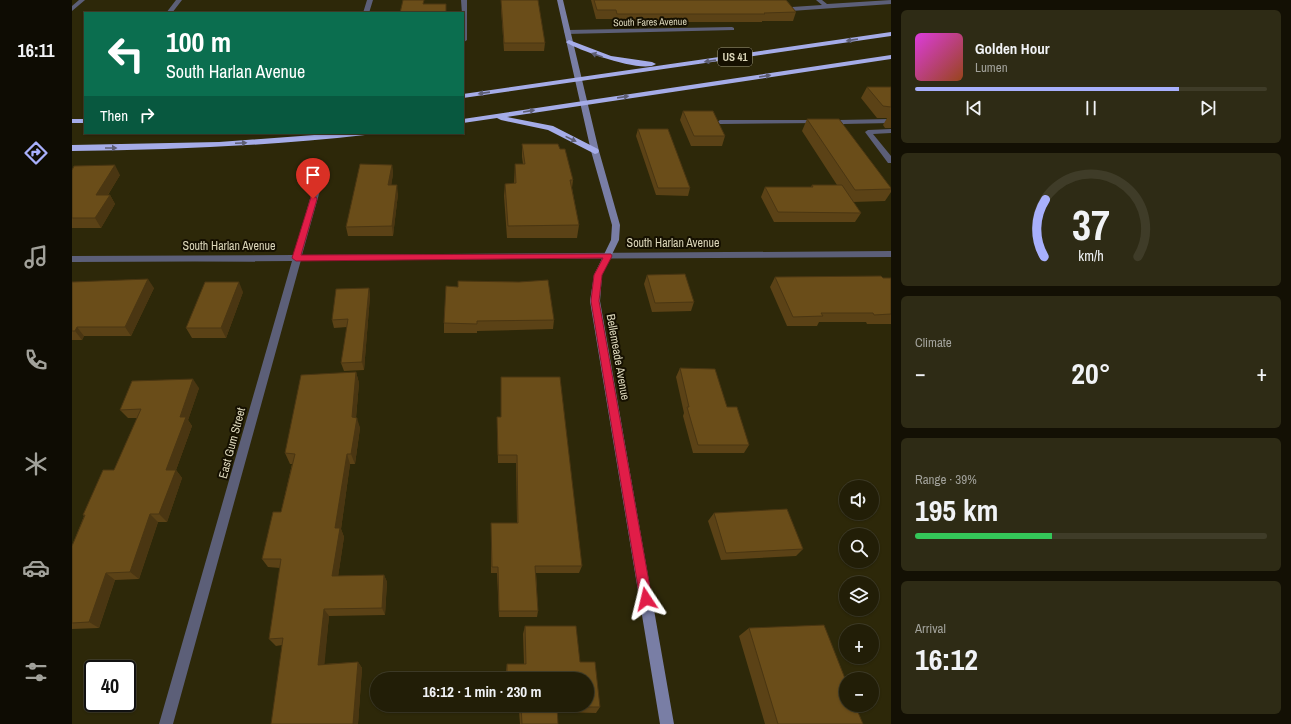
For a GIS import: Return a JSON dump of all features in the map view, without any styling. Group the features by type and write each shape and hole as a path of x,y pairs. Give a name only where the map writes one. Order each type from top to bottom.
{"highway":[{"name":"US 41","path":"464,96 891,34"},
{"path":"569,42 588,52 614,60 677,65"},
{"name":"US 41","path":"464,121 891,57"},
{"path":"494,117 550,128 595,151"},
{"path":"72,121 84,121"},
{"path":"72,148 129,148 245,143 353,134"}],"street":[{"path":"72,9 82,0"},
{"path":"170,12 179,0"},
{"path":"366,12 370,0"},
{"path":"464,0 464,40"},
{"name":"Bellemeade Avenue","path":"560,0 595,151 616,225 615,240 598,275 595,301 667,724"},
{"path":"783,0 791,9 891,2"},
{"path":"819,0 826,6"},
{"name":"South Fares Avenue","path":"567,32 732,29"},
{"path":"830,122 891,121"},
{"path":"720,122 822,122"},
{"path":"838,122 847,134"},
{"path":"891,131 868,132 891,160"},
{"name":"East Gum Street","path":"166,724 201,604 322,169"},
{"name":"South Harlan Avenue","path":"72,259 891,254"}],"building":[{"path":"403,0 424,0 423,4 446,4 446,12 400,12"},
{"path":"501,0 538,0 545,43 504,43"},
{"path":"594,0 786,0 796,12 764,13 765,14 617,14 616,10 597,10"},
{"path":"867,87 891,87 891,107 883,106"},
{"path":"683,111 713,111 725,136 694,136"},
{"path":"807,119 839,119 891,189 855,190"},
{"path":"638,129 668,129 690,188 658,188"},
{"path":"522,144 558,144 560,149 565,149 573,180 570,180 579,225 508,226 505,184 516,183 515,164 525,164"},
{"path":"360,164 392,165 388,185 397,185 392,226 346,227"},
{"path":"115,165 96,195 110,195 95,218 72,218 72,170 74,166"},
{"path":"812,185 842,185 861,213 778,212 765,187 813,187"},
{"path":"685,274 694,302 655,303 647,275"},
{"path":"881,276 883,278 891,278 891,314 874,315 873,313 821,313 823,316 793,317 775,277"},
{"path":"148,279 125,327 77,327 75,331 72,331 72,282"},
{"path":"548,280 554,320 477,321 477,324 444,323 446,286 458,287 458,281 519,282"},
{"path":"205,282 239,282 221,328 186,328"},
{"path":"369,288 362,362 341,363 348,319 332,320 336,289"},
{"path":"680,368 715,369 727,407 737,407 749,445 698,445 687,407 689,407"},
{"path":"356,372 352,417 357,418 351,454 347,454 335,528 340,528 332,576 384,575 382,608 324,609 318,665 358,662 353,724 271,724 283,638 269,639 281,559 262,559 273,512 281,512 295,454 285,453 301,375"},
{"path":"501,377 560,377 582,566 535,566 538,611 499,611 498,567 492,567 491,523 518,523 517,455 498,455 497,417 501,417"},
{"path":"193,379 180,417 186,417 166,470 176,470 159,514 150,514 130,572 106,573 89,622 72,623 72,546 85,515 83,515 103,470 114,470 141,409 120,410 132,381"},
{"path":"787,509 803,549 726,553 714,513"},
{"path":"824,625 842,672 839,672 839,712 858,712 863,724 778,724 749,628"},
{"path":"525,626 576,626 580,662 595,662 600,707 594,707 594,672 507,672 507,664 526,664"},
{"path":"521,712 557,712 558,724 522,724"}],"route":[{"path":"313,199 296,258 608,256 598,275 595,301 646,599"}]}
